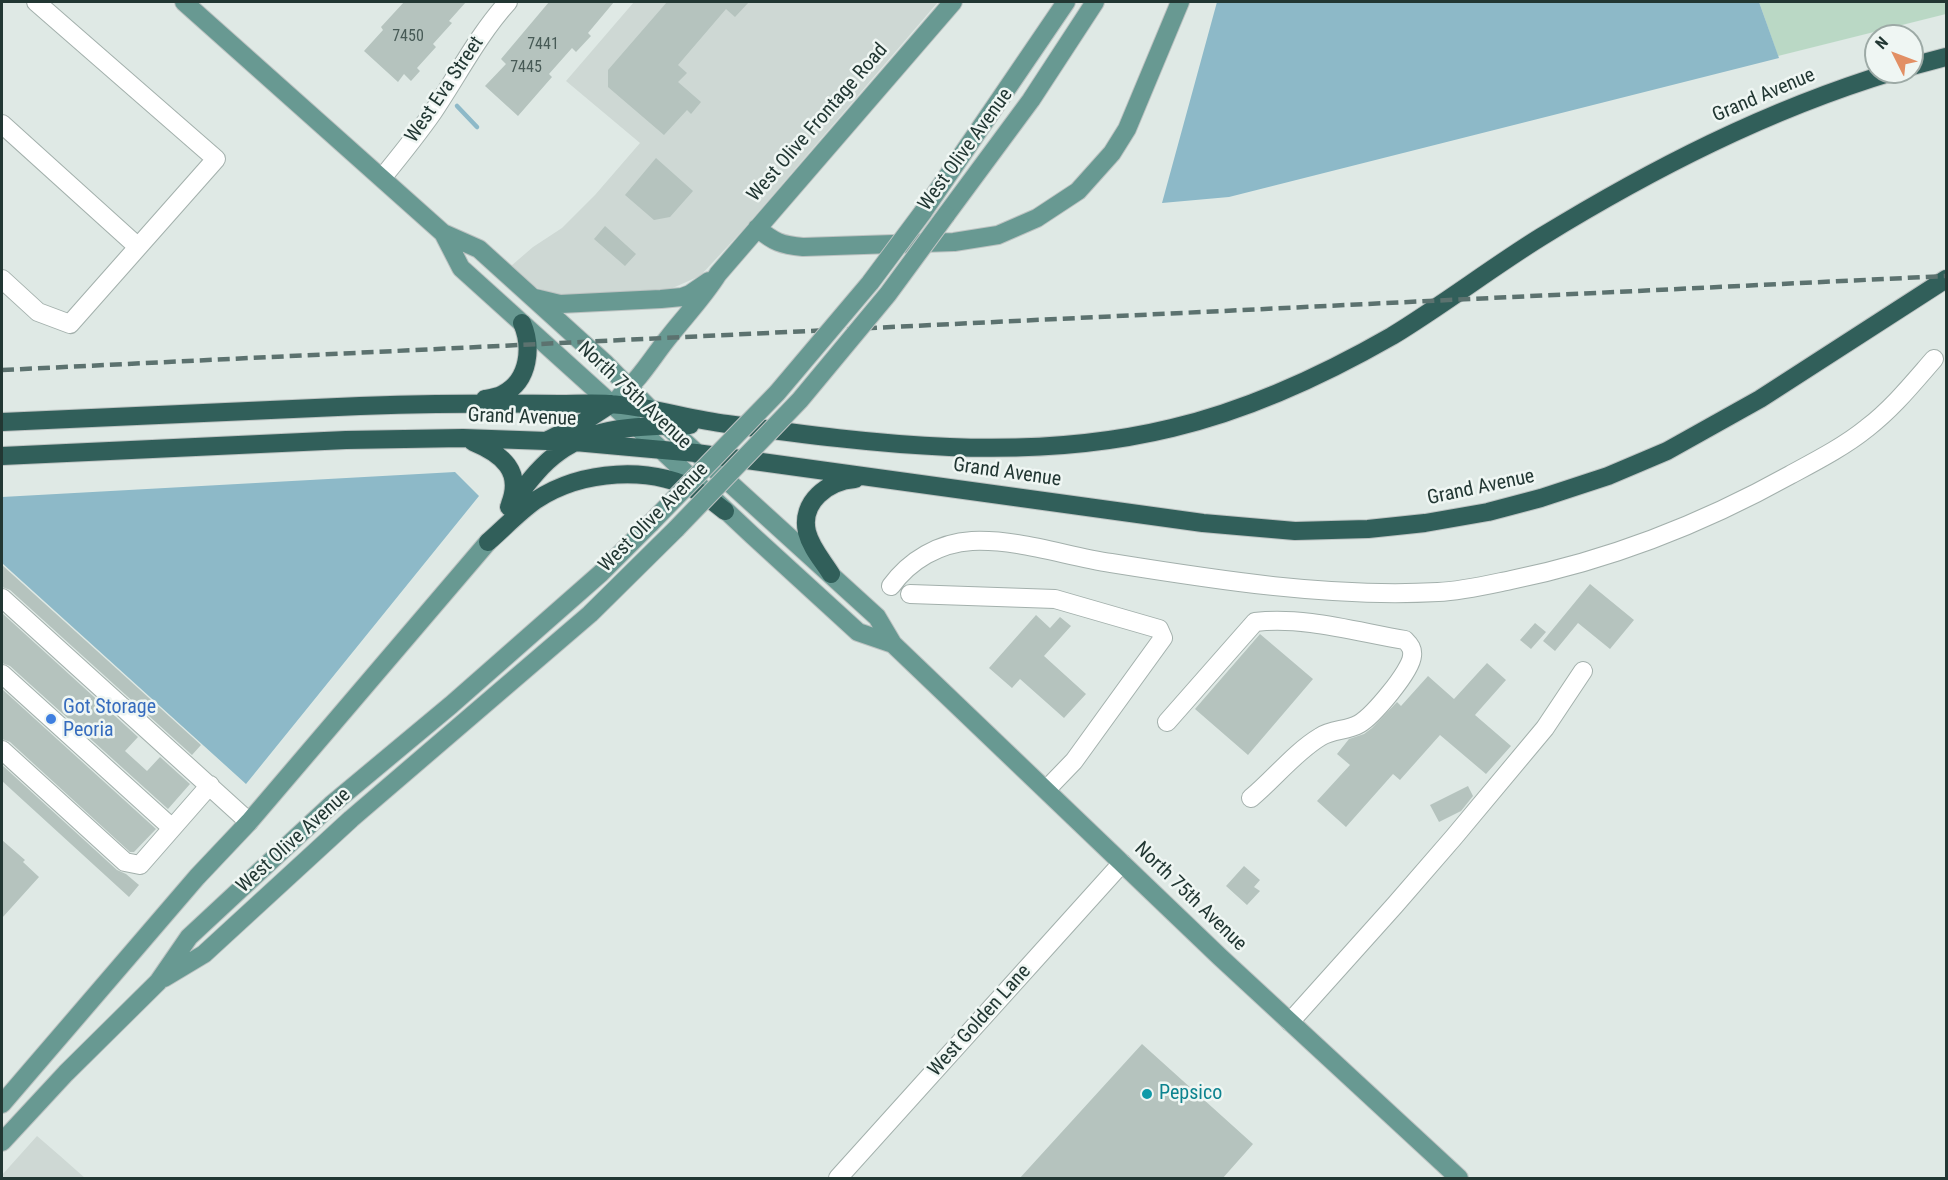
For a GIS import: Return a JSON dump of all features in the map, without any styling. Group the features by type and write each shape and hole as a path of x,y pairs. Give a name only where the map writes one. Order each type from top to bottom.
{"highway":[{"path":"1924,63 1947,57"},
{"name":"Grand Avenue","path":"2,422 476,402 611,404 722,423 864,442 1045,448 1118,439 1171,429 1219,415 1300,383 1364,351 1422,317 1536,240 1631,183 1744,127 1800,103 1864,81"},
{"name":"Grand Avenue","path":"2,456 346,440 463,438 575,442 696,453 1215,524 1295,531 1368,529 1425,523 1488,512 1541,498 1608,476 1666,451 1760,399 1947,279"},
{"path":"476,402 503,394 511,388 524,370 529,345 522,322"},
{"path":"544,442 582,423 611,404"},
{"path":"508,507 543,466 558,452 575,442 596,435 637,427 722,423"},
{"path":"463,438 493,451 503,459 511,470 514,482 514,492 508,507 488,542"},
{"path":"488,542 538,499 569,485 603,475 642,476 681,484 700,492 726,511"},
{"path":"831,574 808,536 807,517 810,506 823,490 835,483 879,477"}],"main road":[{"name":"North 75th Avenue","path":"184,2 443,232 480,249 606,363 628,389 666,425 877,616 893,644 1122,863 1460,1179"},
{"name":"West Olive Frontage Road","path":"718,274 953,2"},
{"name":"West Olive Avenue","path":"2,1142 66,1072 158,982 189,937 331,805 451,705 600,573 650,525 777,393 870,283 923,212 1066,2"},
{"name":"West Olive Avenue","path":"158,982 204,954 351,819 590,614 676,529 800,400 888,294 1031,100 1095,2"},
{"path":"757,228 774,242 785,246 931,243 954,242 998,234 1037,218 1078,191 1112,153 1126,129 1180,2"},
{"name":"North 75th Avenue","path":"443,232 461,268 858,632 893,644"},
{"path":"532,297 560,304 682,297 718,274"},
{"path":"611,404 639,378 667,338 704,296 718,274"},
{"path":"2,1104 196,877 249,822 488,542"}],"street":[{"path":"2,279 38,312 70,324 216,159 36,2"},
{"name":"West Eva Street","path":"382,178 408,147 486,29 508,2"},
{"path":"2,124 137,246"},
{"path":"891,586 899,574 916,559 939,548 970,541 1015,543 1078,558 1210,578 1275,586 1362,592 1439,592 1553,572 1692,525 1800,469 1866,429 1903,396 1934,359"},
{"path":"910,594 1055,599 1159,629 1163,638 1074,761 1046,790"},
{"path":"2,598 249,822"},
{"path":"1167,722 1255,622 1296,621 1405,640 1412,647 1413,658 1404,675 1368,718 1349,728 1321,736 1300,752 1273,781 1251,798"},
{"path":"1290,1022 1454,837 1545,728 1583,671"},
{"path":"2,674 172,828"},
{"path":"2,750 125,862 140,865 210,785"},
{"name":"West Golden Lane","path":"837,1179 1122,863"}],"shaded area":[{"path":"634,2 938,2 742,231 700,276 668,290 563,297 532,286 511,266 533,247 562,228 595,195 640,143 566,81"},
{"path":"37,1136 85,1178 2,1178 2,1175"}],"green space":[{"path":"1759,2 1946,2 1946,14 1906,24 1864,24 1864,34 1778,56"}],"water":[{"path":"1217,2 1759,2 1779,58 1229,197 1162,203"},
{"path":"455,472 479,496 246,784 2,563 2,497"}],"building":[{"path":"404,2 466,2 449,21 452,23 433,44 436,47 417,68 420,71 411,81 404,74 398,82 364,51 383,30 381,27"},
{"path":"549,2 614,2 588,33 591,36 576,52 572,48 549,74 552,77 518,116 485,86 506,64 501,59"},
{"path":"667,2 749,2 735,17 726,9 678,65 687,73 678,82 701,102 691,114 687,110 664,135 608,87 608,70"},
{"path":"656,158 693,191 670,217 654,220 625,195"},
{"path":"605,226 636,254 625,266 594,239"},
{"path":"2,565 201,745 192,755 10,590 2,587"},
{"path":"1590,584 1634,620 1610,649 1578,623 1555,651 1543,641"},
{"path":"2,613 138,737 125,751 147,771 160,757 190,784 168,809 10,666 2,663"},
{"path":"1036,615 1050,628 1060,617 1071,626 1044,656 1086,694 1064,718 1020,679 1012,688 989,668"},
{"path":"1535,623 1546,632 1531,649 1520,640"},
{"path":"1260,634 1313,679 1248,755 1195,709"},
{"path":"1487,663 1506,680 1475,715 1511,746 1486,774 1440,735 1400,780 1393,774 1346,827 1317,801 1350,765 1337,754 1349,739 1364,734 1372,728 1397,702 1401,706 1428,676 1454,699"},
{"path":"2,689 156,829 134,852 130,852 10,742 2,739"},
{"path":"2,765 117,870 139,885 129,897 2,781"},
{"path":"1468,786 1473,796 1461,811 1439,822 1430,805"},
{"path":"2,840 25,860 23,862 39,877 2,918"},
{"path":"1244,866 1260,880 1254,887 1260,891 1247,905 1226,886"},
{"name":"Pepsico","path":"1142,1044 1253,1144 1222,1179 1019,1179"}],"waterway":[{"path":"457,106 477,127"}],"railway":[{"path":"2,370 1946,276"}],"place":[{"name":"Got Storage Peoria","path":"51,719"},
{"name":"Pepsico","path":"1147,1094"}]}
